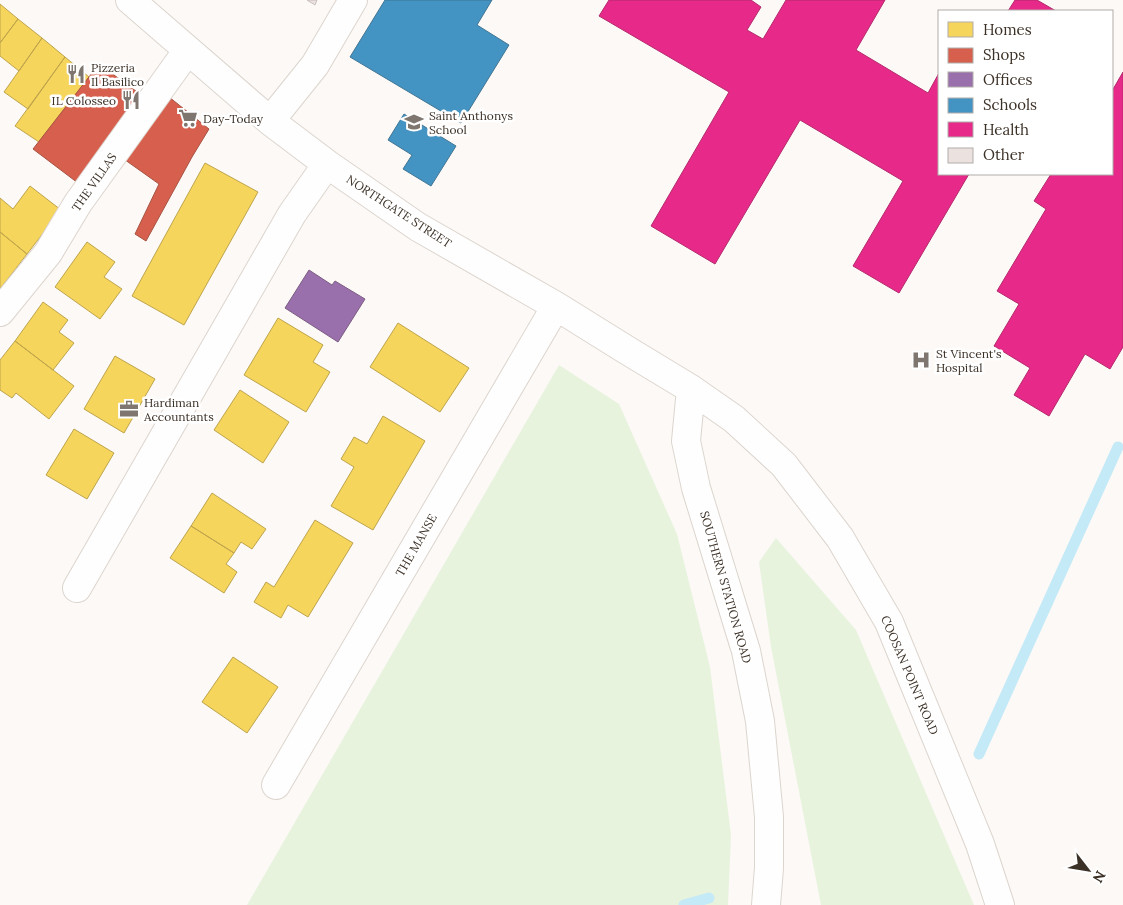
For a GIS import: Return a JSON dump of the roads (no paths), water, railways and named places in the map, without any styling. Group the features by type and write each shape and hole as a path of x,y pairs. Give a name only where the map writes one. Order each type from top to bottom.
{"street":[{"name":"NORTHGATE STREET","path":"130,0 270,121 327,164 418,227 556,306 691,389"},
{"path":"270,121 315,65 353,0"},
{"name":"THE VILLAS","path":"0,312 48,253 78,204 188,50"},
{"path":"77,588 292,214 327,164"},
{"name":"THE MANSE","path":"276,785 556,306"},
{"name":"SOUTHERN STATION ROAD","path":"691,389 686,441 696,488 746,651 760,721 769,817 769,868 766,905"},
{"name":"COOSAN POINT ROAD","path":"691,389 734,419 784,465 840,538 889,622 980,844 1000,905"}],"waterway":[{"path":"979,754 1118,447"},
{"path":"684,905 709,898"}],"place":[{"name":"Pizzeria Il Basilico","path":"76,74"},
{"name":"IL Colosseo","path":"131,100"},
{"name":"Day-Today","path":"188,118"},
{"name":"Saint Anthonys School","path":"414,122"},
{"name":"St Vincent's Hospital","path":"921,360"},
{"name":"Hardiman Accountants","path":"129,409"}]}
